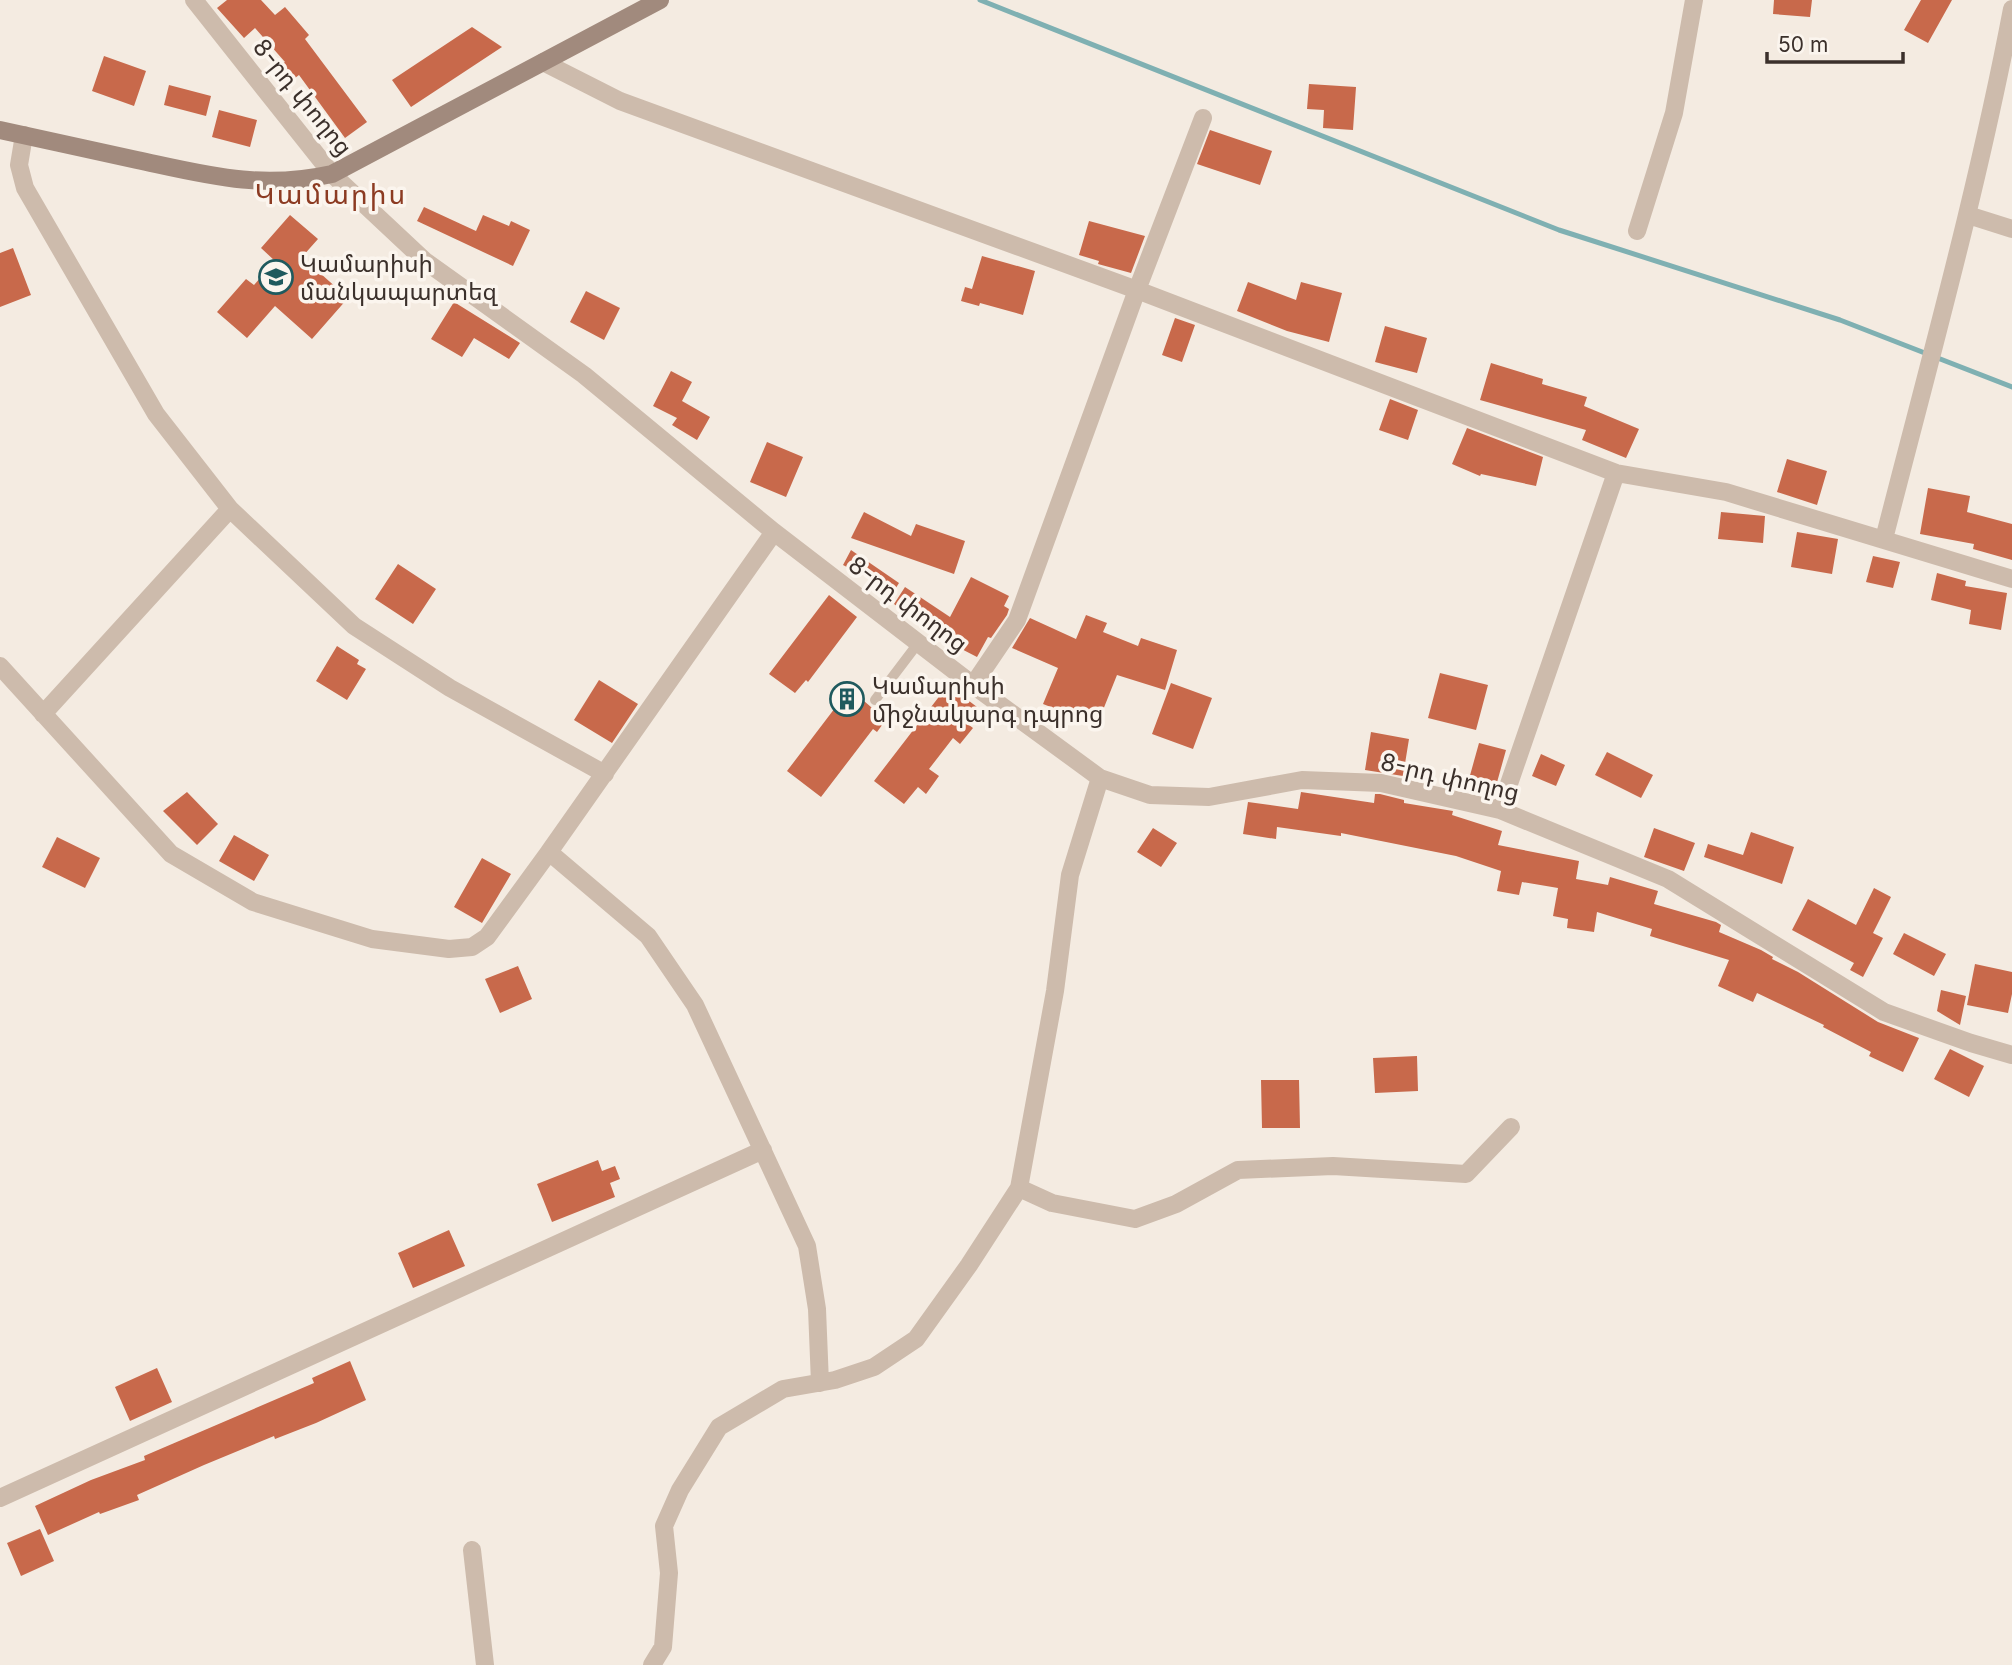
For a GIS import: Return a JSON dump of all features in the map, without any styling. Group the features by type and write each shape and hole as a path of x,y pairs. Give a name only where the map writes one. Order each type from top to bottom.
{"main road":[{"path":"0,130 219,178 277,183 306,180 332,174 660,0"}],"street":[{"name":"8-րդ փողոց","path":"194,0 332,174 425,261 584,375 774,533 1100,778 1150,795 1209,797 1302,780 1381,783 1500,810 1668,879 1884,1012 2012,1055"},
{"path":"1637,231 1674,113 1694,0"},
{"path":"1884,540 1968,215 2005,86 2012,9"},
{"path":"542,62 620,101 1137,290 1616,473 1726,492 2012,579"},
{"path":"973,685 1017,620 1137,290 1203,118"},
{"path":"24,135 19,165 25,188 156,414 230,509 354,626 450,688 605,774"},
{"path":"1968,215 2012,229"},
{"path":"1500,810 1616,473"},
{"path":"43,715 230,509"},
{"path":"0,666 171,854 253,902 372,939 449,949 472,947 487,937 774,533"},
{"path":"652,1665 663,1647 669,1573 664,1526 680,1490 719,1427 783,1389 835,1380 874,1367 916,1339 1019,1188 1055,991 1070,875 1100,778"},
{"path":"549,852 648,936 695,1005 807,1246 817,1309 820,1382"},
{"path":"1019,1188 1052,1202 1135,1219 1176,1204 1238,1170 1334,1166 1466,1174 1511,1127"},
{"path":"0,1498 763,1150"},
{"path":"472,1550 485,1665"}],"lane":[{"path":"875,700 919,642"}],"building":[{"path":"227,0 261,0 275,15 285,7 309,35 305,39 367,122 345,138 299,75 287,84 275,69 285,62 255,28 244,38 217,8"},
{"path":"1774,0 1812,0 1810,17 1773,14"},
{"path":"1921,0 1952,0 1928,43 1904,30"},
{"path":"472,27 502,47 411,107 392,80"},
{"path":"104,56 146,71 134,106 92,91"},
{"path":"1309,84 1356,87 1353,130 1323,128 1324,110 1307,109"},
{"path":"169,85 211,96 206,116 164,105"},
{"path":"219,110 257,120 250,147 212,137"},
{"path":"1210,130 1272,151 1260,185 1197,164"},
{"path":"424,207 476,231 483,215 509,226 511,221 530,230 513,266 417,221"},
{"name":"Կամարիսի մանկապարտեզ","path":"290,215 318,239 302,257 348,298 312,339 275,306 247,338 217,312 246,279 254,285 275,261 261,248"},
{"path":"1089,221 1145,236 1131,273 1098,264 1099,261 1079,255"},
{"path":"13,248 31,295 0,307 0,253"},
{"path":"982,256 1035,271 1023,315 980,303 979,306 961,301 965,287 972,289"},
{"path":"1248,282 1296,300 1301,282 1342,293 1329,342 1287,331 1237,311"},
{"path":"586,291 620,308 604,340 570,322"},
{"path":"454,302 520,343 509,359 474,338 462,357 431,339"},
{"path":"1175,318 1195,325 1182,362 1162,355"},
{"path":"1385,326 1427,338 1417,373 1375,362"},
{"path":"1491,363 1543,379 1542,384 1587,397 1584,406 1639,429 1626,458 1582,440 1586,430 1480,400"},
{"path":"671,371 692,382 682,401 710,417 697,440 672,425 677,418 653,406"},
{"path":"1390,399 1418,410 1408,440 1379,430"},
{"path":"1467,428 1543,457 1536,486 1481,474 1480,476 1452,464"},
{"path":"767,442 803,457 786,497 750,482"},
{"path":"1787,459 1827,471 1817,505 1777,492"},
{"path":"1928,488 1970,496 1967,512 2012,524 2012,560 1973,549 1974,544 1920,534"},
{"path":"864,512 911,536 916,524 965,541 954,574 851,538"},
{"path":"1721,512 1765,516 1763,543 1718,539"},
{"path":"1797,532 1838,539 1832,574 1791,567"},
{"path":"851,550 899,583 894,591 843,565"},
{"path":"1873,556 1900,562 1893,588 1866,582"},
{"path":"398,564 436,589 413,624 375,599"},
{"path":"1937,573 1966,581 1965,586 2007,593 2001,630 1969,624 1971,610 1931,600"},
{"path":"971,577 1009,596 1004,606 1009,609 1007,615 991,638 988,637 977,657 944,640 894,604 905,587 950,617"},
{"path":"829,595 857,617 808,682 806,680 795,693 769,674"},
{"path":"1086,615 1107,623 1103,632 1138,646 1141,638 1177,650 1165,690 1117,675 1097,725 1043,704 1058,668 1012,648 1030,618 1076,639"},
{"path":"337,646 359,660 357,664 366,669 347,700 316,681"},
{"path":"1440,673 1488,685 1476,730 1428,718"},
{"path":"599,680 638,704 612,743 574,720"},
{"path":"843,683 871,707 888,717 877,732 873,729 821,797 787,771 838,704 831,699"},
{"path":"1171,683 1212,698 1193,749 1152,734"},
{"path":"948,685 977,707 965,722 973,728 960,744 953,738 929,769 939,776 926,794 918,787 904,804 874,781"},
{"path":"1371,732 1409,739 1403,776 1365,770"},
{"path":"1479,743 1506,750 1496,786 1469,779"},
{"path":"1607,752 1653,775 1641,798 1595,775"},
{"path":"1541,754 1565,765 1556,786 1532,776"},
{"path":"187,792 218,824 197,845 163,811"},
{"path":"1301,792 1374,803 1375,794 1380,794 1404,800 1404,803 1453,811 1452,815 1502,831 1498,845 1579,861 1576,879 1608,885 1610,877 1658,891 1654,904 1716,922 1721,925 1719,932 1761,950 1878,1022 1919,1038 1903,1072 1869,1056 1871,1052 1823,1027 1824,1025 1757,993 1753,1002 1718,986 1729,960 1650,936 1652,929 1597,912 1594,932 1567,928 1568,919 1553,916 1558,888 1522,882 1519,895 1497,891 1501,871 1456,856 1341,833 1341,836 1277,827 1276,839 1243,834 1248,802 1298,809"},
{"path":"1153,828 1177,843 1161,867 1137,852"},
{"path":"1654,828 1695,843 1684,871 1644,857"},
{"path":"1751,832 1794,847 1782,884 1704,857 1708,844 1743,855"},
{"path":"234,835 269,855 254,881 219,861"},
{"path":"57,837 100,858 85,888 42,867"},
{"path":"482,858 511,874 482,923 454,907"},
{"path":"1874,888 1891,897 1873,933 1883,938 1863,977 1850,970 1854,963 1792,930 1808,899 1856,925"},
{"path":"1904,933 1946,954 1934,976 1893,954"},
{"path":"1975,964 2012,972 2012,994 2008,1013 1967,1005"},
{"path":"518,966 532,999 500,1013 485,979"},
{"path":"1941,990 1966,996 1960,1025 1937,1011"},
{"path":"1950,1049 1984,1066 1969,1097 1934,1079"},
{"path":"1417,1056 1418,1091 1375,1093 1373,1058"},
{"path":"1261,1080 1299,1080 1300,1128 1262,1128"},
{"path":"598,1160 602,1171 615,1166 620,1179 610,1183 615,1197 552,1222 537,1184"},
{"path":"449,1230 465,1266 413,1288 398,1253"},
{"path":"350,1361 366,1400 316,1423 275,1439 274,1436 204,1465 137,1495 139,1500 100,1514 99,1512 48,1535 35,1506 91,1480 145,1460 144,1456 314,1383 312,1378"},
{"path":"157,1368 172,1402 130,1421 115,1387"},
{"path":"40,1529 54,1561 21,1576 7,1543"}],"waterway":[{"path":"980,0 1559,230 1840,320 2012,387"}],"place":[{"name":"Կամարիսի մանկապարտեզ","path":"276,277"},
{"name":"Կամարիսի միջնակարգ դպրոց","path":"847,699"}],"district":[{"name":"Կամարիս","path":"331,194"}]}
